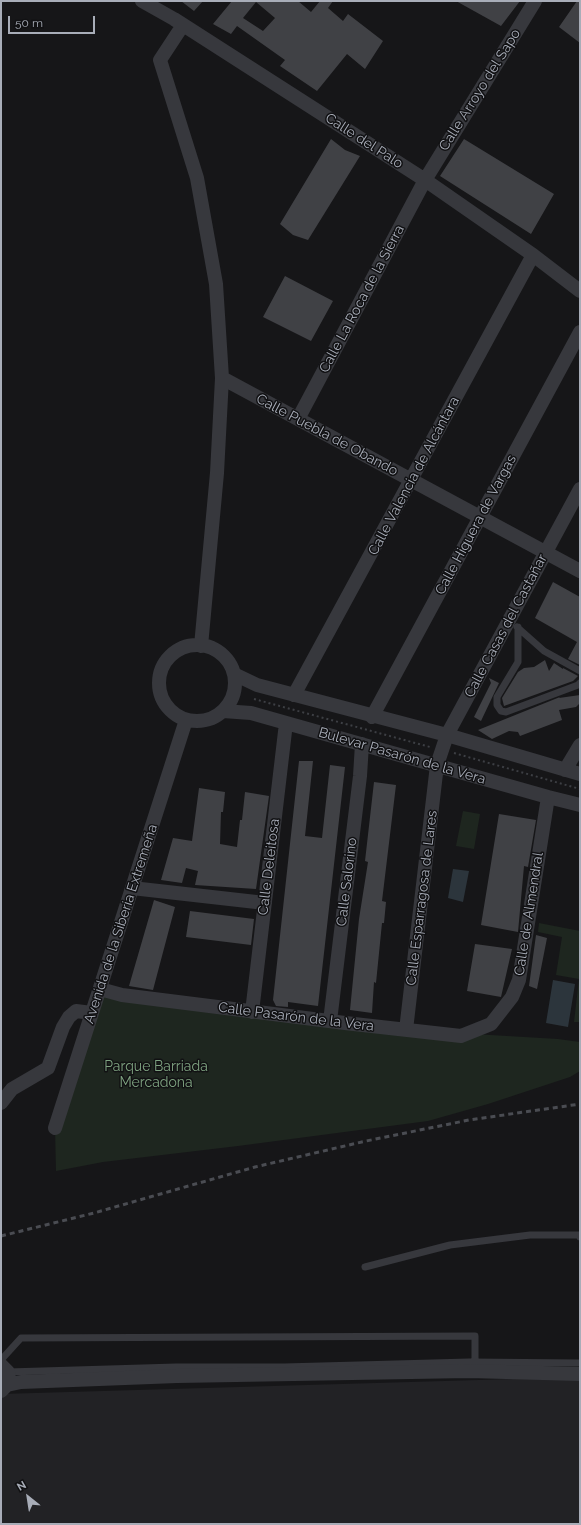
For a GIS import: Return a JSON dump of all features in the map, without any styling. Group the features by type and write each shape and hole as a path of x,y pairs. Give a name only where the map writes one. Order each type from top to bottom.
{"street":[{"name":"Calle del Palo","path":"142,1 425,180 533,255 580,291"},
{"name":"Calle Arroyo del Sapo","path":"425,180 535,1"},
{"path":"182,25 160,60 197,178 216,284 222,378 217,473 201,646"},
{"name":"Calle La Roca de la Sierra","path":"298,419 425,180"},
{"name":"Calle Valencia de Alcántara","path":"294,695 412,481 533,255"},
{"name":"Calle Higuera de Vargas","path":"372,717 580,332"},
{"name":"Calle Puebla de Obando","path":"222,378 580,571"},
{"name":"Calle Casas del Castañar","path":"437,765 447,735 513,625 545,553 580,489"},
{"path":"201,646 219,653 228,662 234,674 235,687 231,700 223,711 212,718 200,722 186,720 175,714 165,705 160,693 159,680 166,661 176,652 188,647 201,646"},
{"name":"Bulevar Pasarón de la Vera","path":"234,674 257,685 372,717 447,735 580,774"},
{"name":"Bulevar Pasarón de la Vera","path":"223,711 251,713 580,805"},
{"name":"Avenida de la Siberia Extremeña","path":"55,1128 186,720"},
{"name":"Calle Deleitosa","path":"252,1012 286,723"},
{"name":"Calle Salorino","path":"330,1021 360,776 362,744"},
{"path":"565,770 580,745"},
{"name":"Calle Esparragosa de Lares","path":"406,1030 437,765"},
{"name":"Calle de Almendral","path":"491,1024 512,997 519,980 548,797"},
{"path":"132,888 265,903"},
{"name":"Calle Pasarón de la Vera","path":"100,989 122,995 252,1012 461,1036 491,1024"},
{"path":"1,1102 12,1089 48,1068 63,1027 69,1017 76,1011 92,1013"},
{"path":"3,1375 21,1382 177,1376 469,1371 580,1374"}],"lane":[{"path":"513,625 544,651 580,671"},
{"path":"513,625 518,662 498,697 497,705 501,711 506,712 580,683"},
{"path":"365,1267 450,1245 530,1235 580,1236"},
{"path":"475,1362 475,1336 21,1338 3,1375 176,1367 284,1367 475,1362 580,1363"}],"path":[{"path":"251,713 257,685"},
{"path":"254,699 580,789"}],"shaded area":[{"path":"453,869 469,871 463,902 448,898"},
{"path":"553,980 575,984 568,1027 546,1023"},
{"path":"580,1377 580,1524 1,1524 1,1394"}],"green space":[{"path":"463,811 480,814 474,849 456,846"},
{"path":"539,923 580,931 580,1022 574,1022 579,979 556,975 562,937 538,932"},
{"name":"Parque Barriada Mercadona","path":"100,989 406,1030 558,1039 580,1042 580,1071 570,1077 488,1104 428,1121 103,1162 56,1171 55,1128"}],"building":[{"path":"181,1 203,1 194,11"},
{"path":"232,1 298,1 311,12 320,1 333,1 328,8 343,21 348,14 383,41 365,69 347,54 317,91 280,66 285,60 237,26 231,34 213,24","holes":["256,2 275,18 263,31 243,18"]},
{"path":"456,1 520,1 501,26"},
{"path":"577,1 580,1 580,43 559,27"},
{"path":"331,139 345,150 360,156 308,240 293,235 280,224"},
{"path":"464,139 554,194 531,234 440,176"},
{"path":"285,276 333,301 311,341 263,317"},
{"path":"553,582 580,597 580,665 568,659 577,642 535,618"},
{"path":"545,660 549,671 554,663 578,676 573,681 504,706 502,698 518,672 524,668 534,667"},
{"path":"489,678 499,683 481,721 474,717 491,683"},
{"path":"580,695 580,703 576,707 559,710 562,720 520,736 518,732 509,731 492,739 478,730 560,697 559,698"},
{"path":"299,761 313,761 305,836 322,838 330,765 345,767 318,1006 288,1002 288,1007 276,1006 273,1000"},
{"path":"374,782 396,785 382,901 386,902 384,923 382,923 376,983 374,982 372,1013 350,1010 359,919 368,862 365,861"},
{"path":"199,788 225,792 223,812 221,812 220,844 237,847 245,792 269,796 256,889 195,885 198,871 186,868 182,883 161,880 173,838 192,841"},
{"path":"499,814 536,820 528,867 524,866 518,932 481,925"},
{"path":"154,900 175,907 153,990 129,986"},
{"path":"190,911 254,919 251,945 186,937"},
{"path":"536,935 547,938 537,989 529,986"},
{"path":"475,944 512,949 501,997 467,991"}],"railway":[{"path":"1,1236 94,1213 255,1167 366,1141 469,1120 580,1104"}]}
